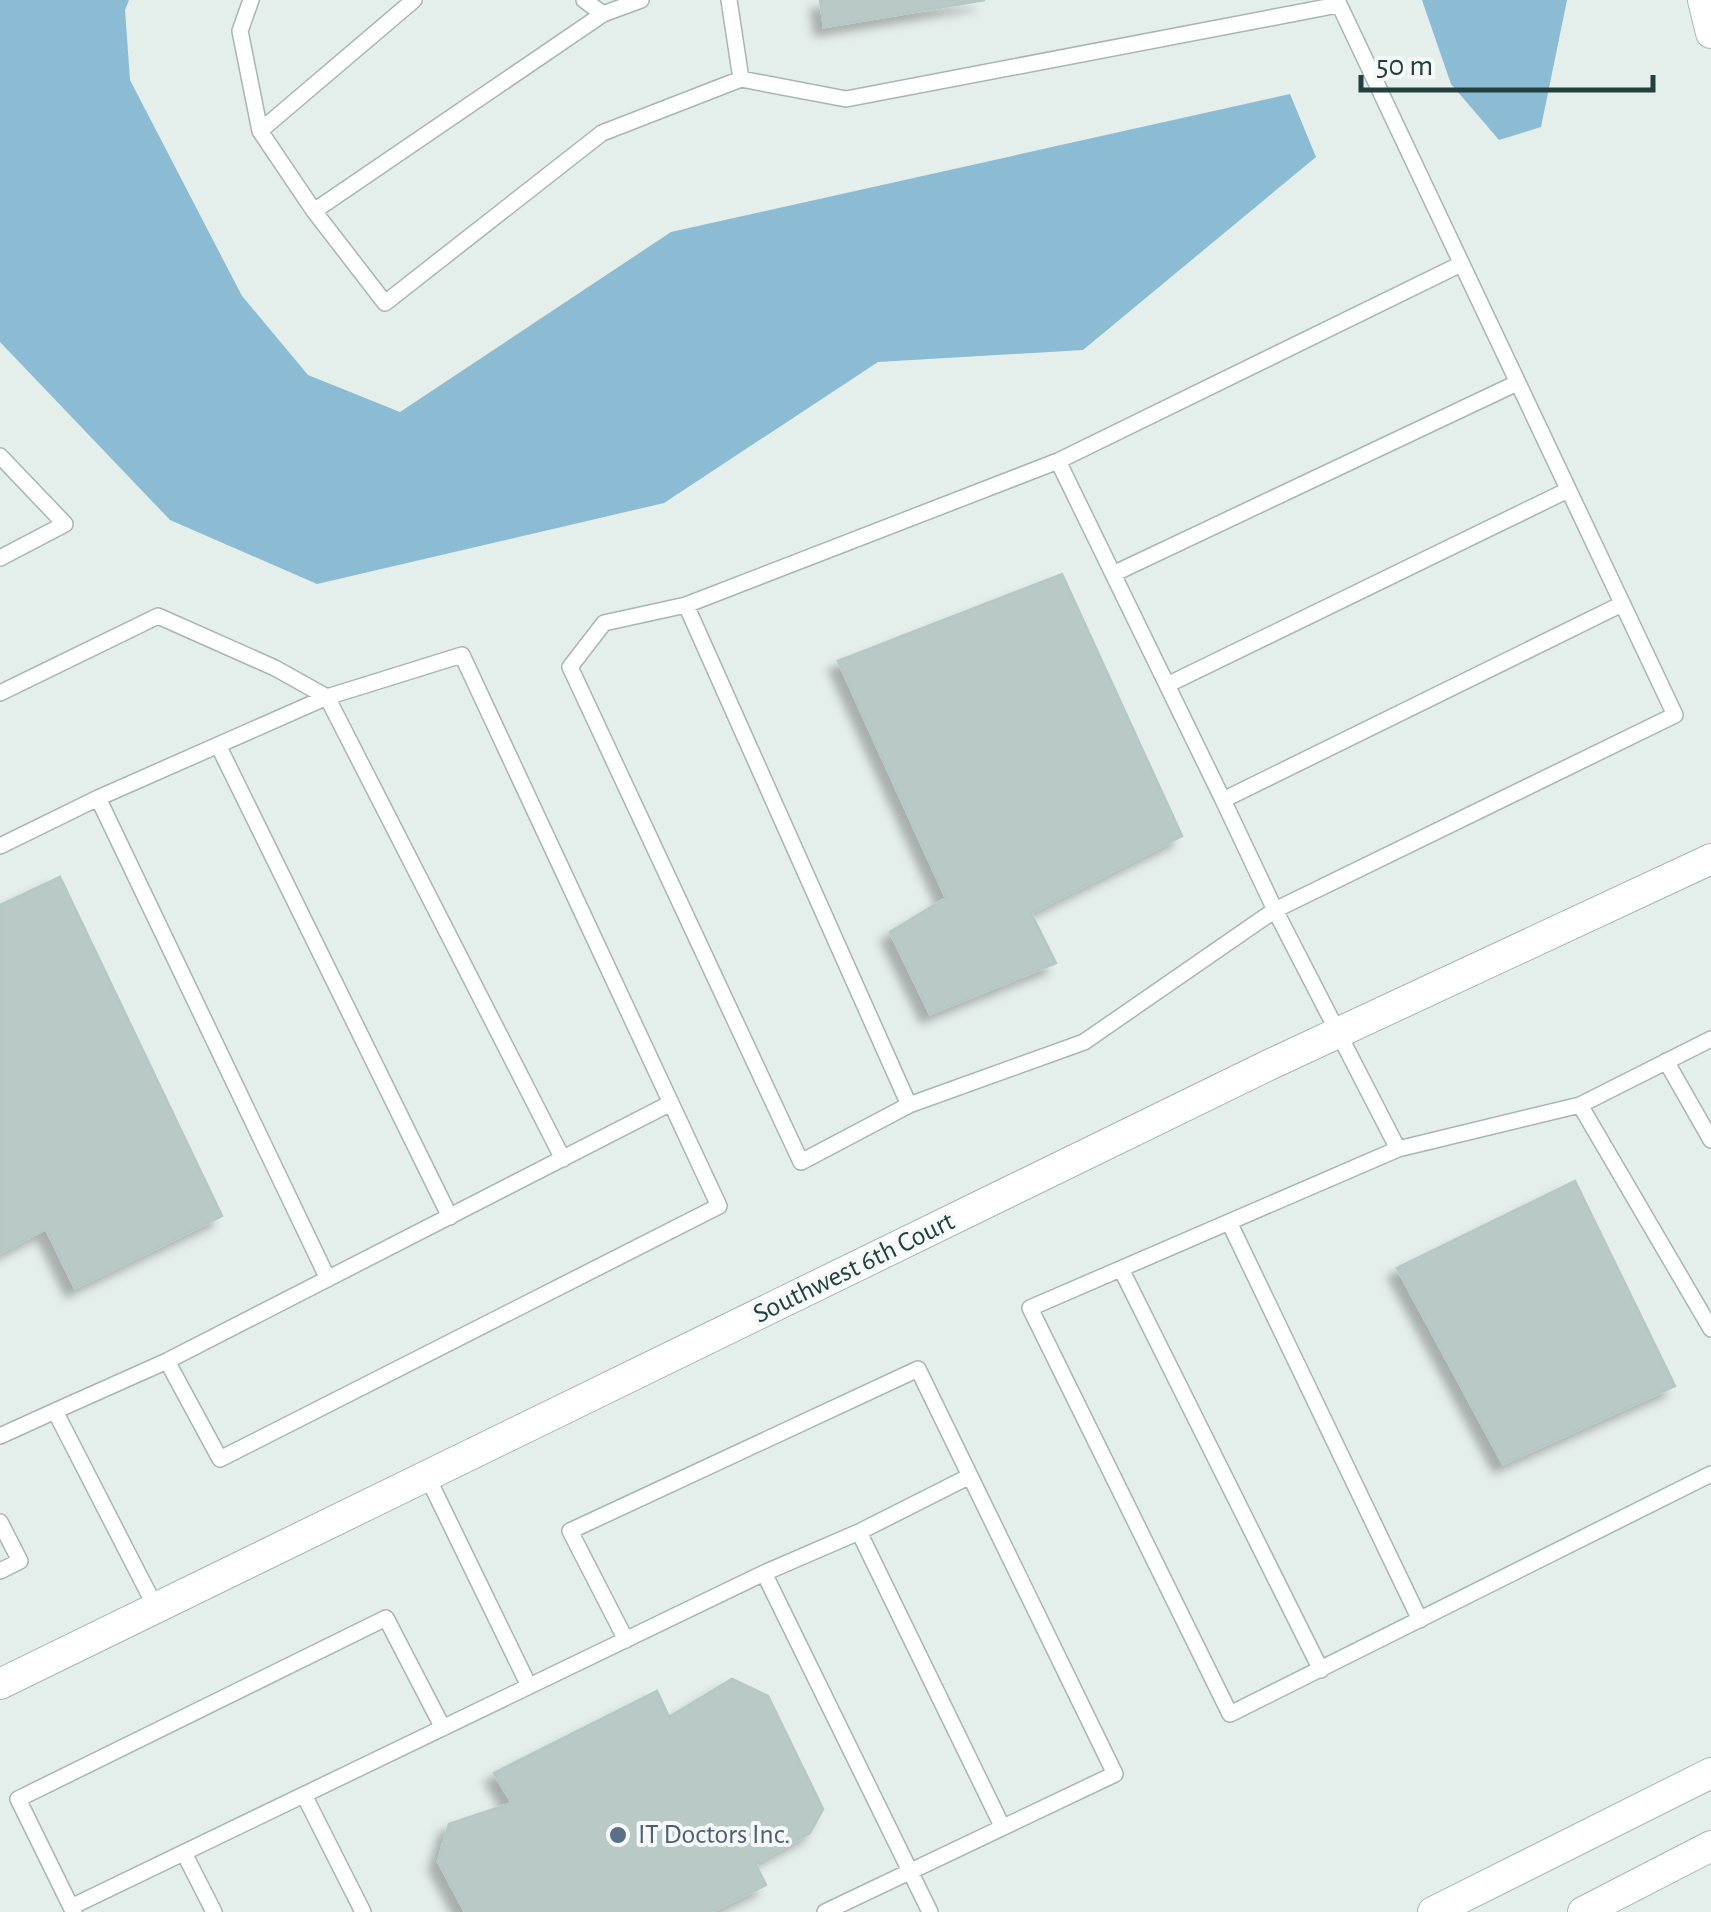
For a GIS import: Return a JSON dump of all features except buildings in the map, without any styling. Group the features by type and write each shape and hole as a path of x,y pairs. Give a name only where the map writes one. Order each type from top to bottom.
{"street":[{"path":"1704,0 1711,33"},
{"name":"Southwest 6th Court","path":"0,1684 1339,1032 1711,860"},
{"path":"1433,1912 1711,1772"},
{"path":"1583,1912 1711,1846"}],"lane":[{"path":"250,0 240,31 260,131 384,303 602,133 741,79 846,99 1338,3 1462,264 1675,714 1275,910 1084,1042 909,1106 802,1162 570,667 604,624 686,605 1058,461 1462,264"},
{"path":"260,131 414,0"},
{"path":"584,0 604,14"},
{"path":"314,211 604,14 642,0"},
{"path":"729,0 741,79"},
{"path":"1113,574 1517,383"},
{"path":"0,456 65,524 0,558"},
{"path":"1058,461 1275,910 1398,1149"},
{"path":"1167,685 1568,490"},
{"path":"1223,800 1622,604"},
{"path":"686,605 909,1106"},
{"path":"0,693 158,616 275,668 328,698 563,1158"},
{"path":"0,846 98,798 328,698 462,655 719,1206 220,1459 166,1361"},
{"path":"218,745 450,1216"},
{"path":"98,798 328,1279"},
{"path":"1711,1039 1580,1105 1398,1149 1030,1308 1230,1714 1711,1474"},
{"path":"1666,1061 1711,1140"},
{"path":"0,1436 166,1361 671,1103"},
{"path":"1580,1105 1711,1329"},
{"path":"1230,1222 1420,1620"},
{"path":"1121,1268 1321,1670"},
{"path":"626,1640 570,1531 918,1369 1115,1774 824,1912"},
{"path":"55,1411 156,1608"},
{"path":"427,1476 529,1686"},
{"path":"443,1728 386,1618 18,1799 73,1910 529,1686 970,1476"},
{"path":"0,1522 20,1561 0,1571"},
{"path":"859,1532 1002,1826"},
{"path":"764,1573 930,1912"},
{"path":"304,1795 363,1912"},
{"path":"184,1853 214,1912"}],"water":[{"path":"0,0 129,0 125,10 130,80 242,296 308,375 400,412 671,232 1290,94 1316,157 1083,350 878,362 664,503 317,584 170,520 0,342"},
{"path":"1422,0 1567,0 1541,127 1499,140 1451,84"}],"place":[{"name":"IT Doctors Inc.","path":"618,1835"}]}
